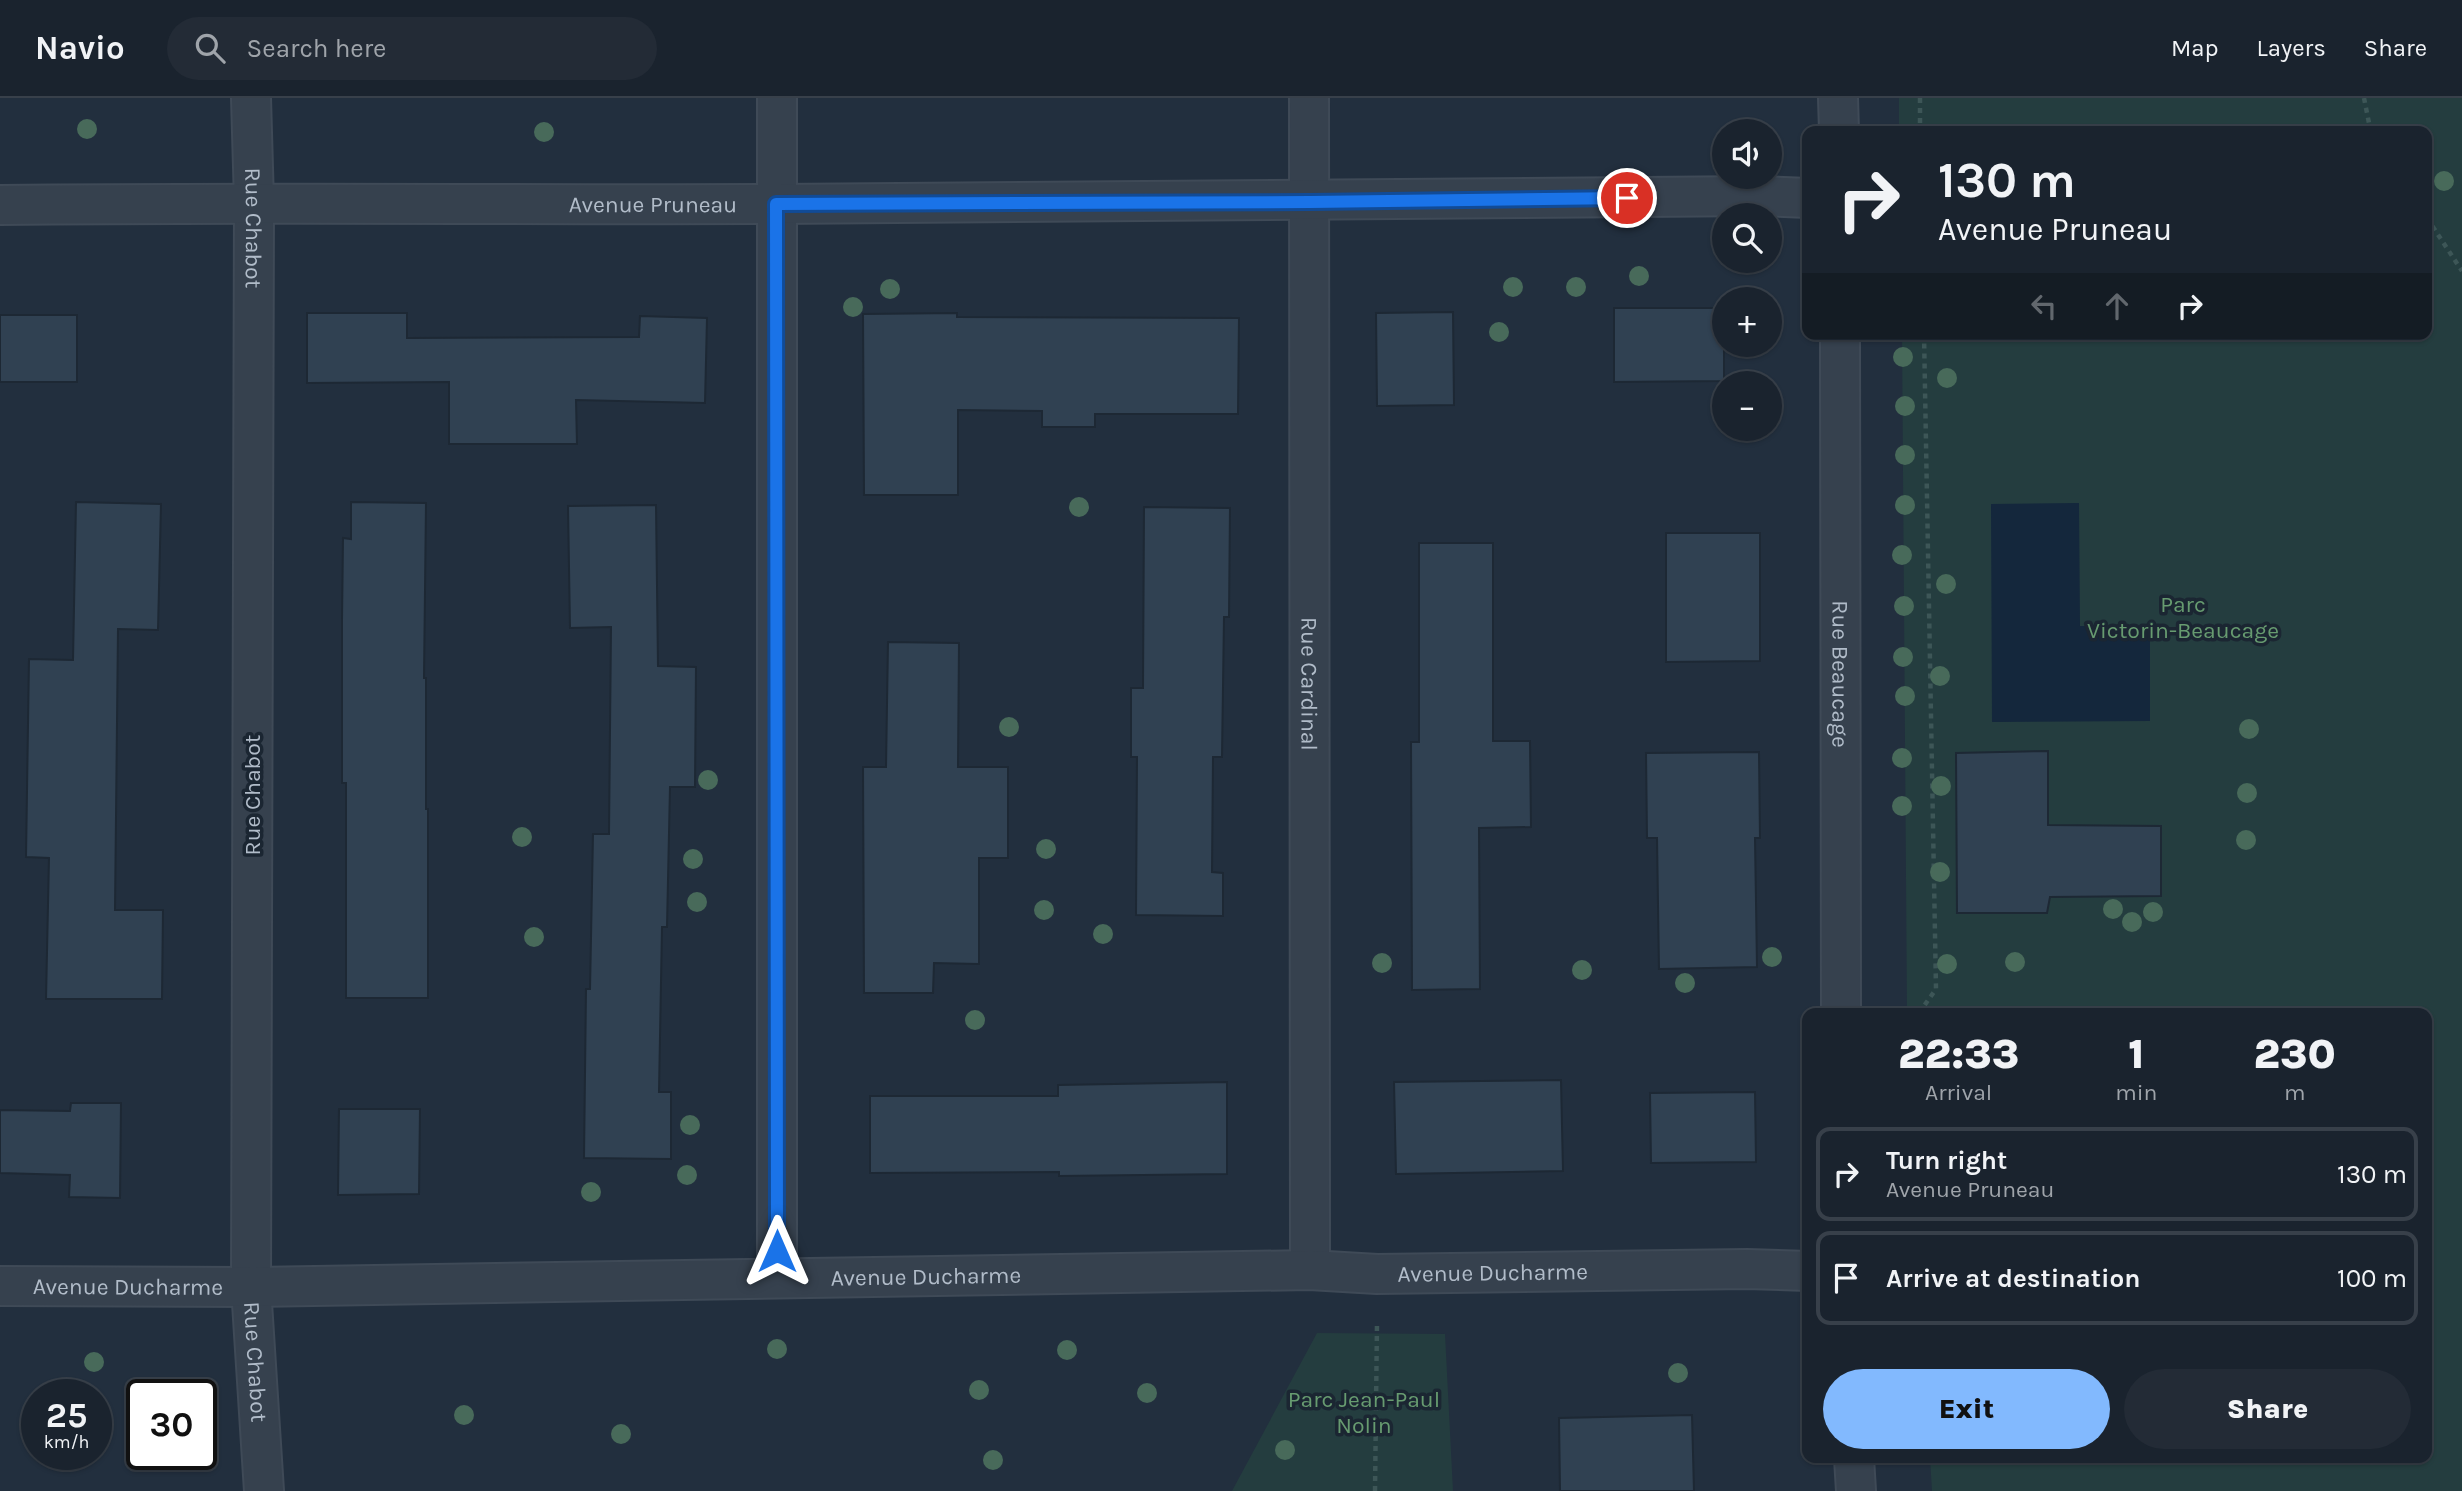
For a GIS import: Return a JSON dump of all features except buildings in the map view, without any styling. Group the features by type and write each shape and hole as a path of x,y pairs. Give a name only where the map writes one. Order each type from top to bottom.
{"street":[{"name":"Rue Chabot","path":"251,98 254,202 251,1287 264,1491"},
{"path":"777,98 777,1278"},
{"name":"Rue Cardinal","path":"1309,98 1310,1270"},
{"path":"1838,98 1839,126"},
{"name":"Avenue Pruneau","path":"0,205 254,202 1310,202 1759,196 1802,198"},
{"name":"Rue Beaucage","path":"1840,340 1841,1008"},
{"name":"Avenue Ducharme","path":"0,1286 251,1287 1310,1270 1377,1274 1747,1269 1802,1271"},
{"path":"1854,1463 1856,1491"}],"path":[{"path":"1920,98 1920,126"},
{"path":"2364,98 2371,126"},
{"path":"2432,226 2462,271"},
{"path":"1923,1008 1936,989 1924,340"},
{"path":"1375,1491 1377,1274"}],"green space":[{"name":"Parc Victorin-Beaucage","path":"1899,98 2462,98 2462,1491 1932,1491 1930,1463 2432,1463 2432,1008 1907,1008 1902,340 2432,340 2432,126 1899,126"},
{"name":"Parc Jean-Paul Nolin","path":"1317,1333 1445,1334 1453,1491 1232,1491"}],"water":[{"path":"2079,503 2080,626 2150,626 2150,721 1992,722 1991,504"}],"route":[{"path":"777,1251 776,204 1627,198"}]}
